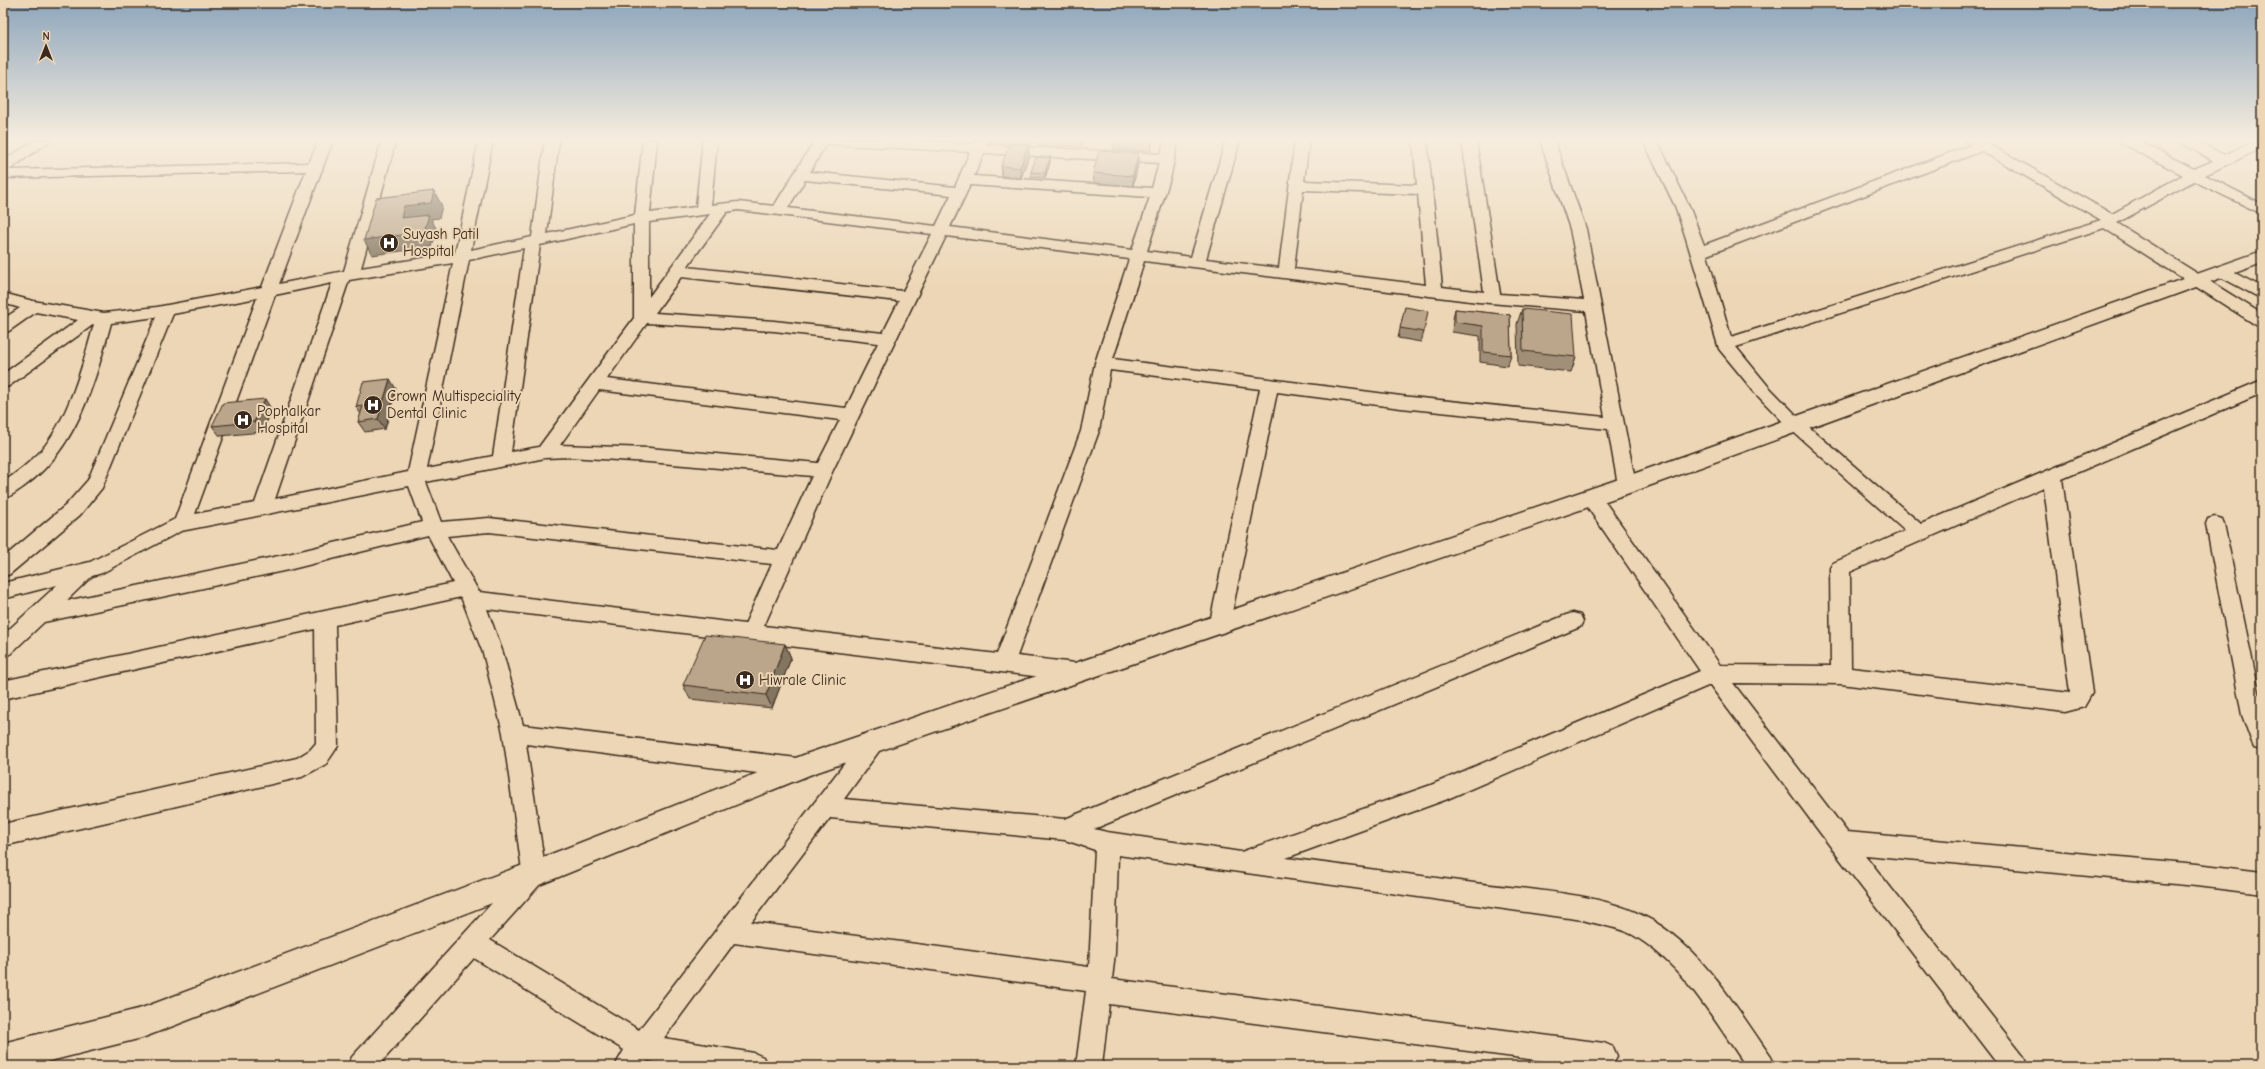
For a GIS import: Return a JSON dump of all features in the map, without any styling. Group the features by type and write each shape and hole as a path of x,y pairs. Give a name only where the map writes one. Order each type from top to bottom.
{"street":[{"path":"182,524 307,190"},
{"path":"262,508 347,276 373,190"},
{"path":"476,190 416,477 419,492 434,528 445,552 470,594 493,653 514,733 534,874"},
{"path":"501,460 544,190"},
{"path":"642,317 642,218 645,190"},
{"path":"703,210 705,190"},
{"path":"779,210 792,190"},
{"path":"751,632 824,470 960,190"},
{"path":"1071,190 1158,193"},
{"path":"1004,663 1090,431 1103,363 1137,253 1159,190"},
{"path":"1198,261 1219,190"},
{"path":"1286,272 1296,190"},
{"path":"1425,190 1434,291"},
{"path":"1476,190 1492,298"},
{"path":"1564,190 1578,229 1627,485"},
{"path":"1674,190 1682,206 1698,253 1725,345 1762,390 1795,424 1919,533"},
{"path":"1698,253 1859,190"},
{"path":"2056,190 2109,222 2262,320"},
{"path":"1725,345 2109,222 2167,190"},
{"path":"2223,190 2262,210"},
{"path":"3,298 33,306 98,317 167,310 347,276 462,257 642,218 738,206 1137,253 1492,298 1593,306"},
{"path":"545,452 722,207"},
{"path":"3,1058 142,1023 534,874 797,768 1220,622 1627,485 2262,257"},
{"path":"676,271 908,297"},
{"path":"2221,272 2262,294"},
{"path":"3,327 33,306"},
{"path":"3,569 73,510 96,483 167,310"},
{"path":"3,382 98,317"},
{"path":"3,492 40,462 59,440 74,410 94,355 98,317"},
{"path":"642,317 774,326 887,339"},
{"path":"1103,363 1401,402 1616,424"},
{"path":"594,383 851,415"},
{"path":"1220,622 1270,384"},
{"path":"1841,675 1840,568 2262,386"},
{"path":"3,591 96,568 182,524 545,452 569,451 649,456 824,470"},
{"path":"1241,863 1437,793 1714,674 1841,675 2065,703 2077,701 2081,693 2052,476"},
{"path":"1591,497 1714,674 1841,842 2015,1066"},
{"path":"2215,524 2253,715 2261,737"},
{"path":"38,615 281,564 434,528 489,525 784,558"},
{"path":"3,648 87,570"},
{"path":"3,690 326,620 470,594 751,632 1075,672"},
{"path":"3,835 302,767 318,758 327,746 326,620"},
{"path":"1065,830 1573,621"},
{"path":"514,733 797,768"},
{"path":"635,1056 876,740"},
{"path":"825,807 1065,830 1107,843 1241,863 1582,909 1622,920 1640,927 1665,943 1692,971 1762,1066"},
{"path":"1841,842 2197,875 2262,883"},
{"path":"1089,1066 1103,953 1107,843"},
{"path":"361,1066 534,874"},
{"path":"729,931 1604,1056"},
{"path":"472,943 635,1056 754,1066"}],"building":[{"path":"434,191 431,203 404,206 401,218 429,215 424,232 364,240 376,198"},
{"path":"1405,307 1428,311 1424,332 1400,328"},
{"path":"1455,309 1510,315 1511,355 1483,352 1483,326 1455,322"},
{"path":"1522,309 1573,314 1576,357 1523,351"},
{"path":"390,379 378,419 358,422 363,406 356,407 363,382"},
{"path":"265,399 254,422 212,426 223,403"},
{"path":"705,635 785,644 766,695 683,685"}],"place":[{"name":"Suyash Patil Hospital","path":"389,243"},
{"name":"Crown Multispeciality Dental Clinic","path":"373,405"},
{"name":"Pophalkar Hospital","path":"243,420"},
{"name":"Hiwrale Clinic","path":"745,680"}]}
